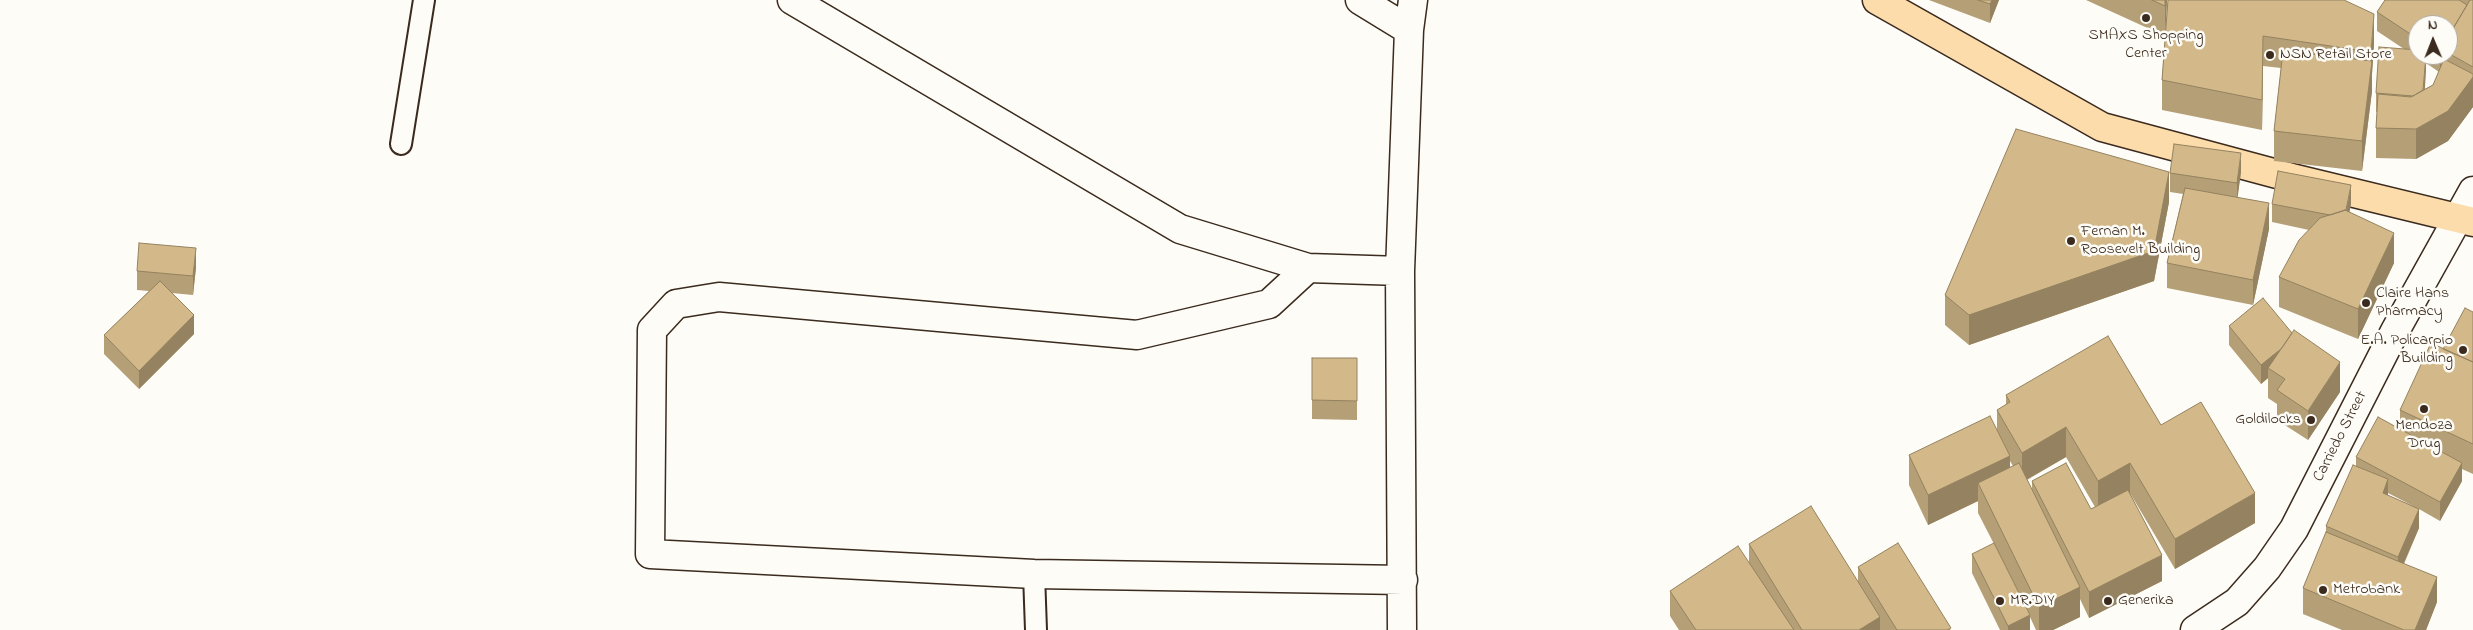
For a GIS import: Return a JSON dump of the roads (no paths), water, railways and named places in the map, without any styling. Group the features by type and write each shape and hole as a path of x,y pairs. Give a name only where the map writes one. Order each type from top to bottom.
{"main road":[{"path":"1877,0 2102,127 2292,178 2465,221"}],"street":[{"path":"792,0 1180,229 1308,268 1400,271"},
{"path":"1360,0 1409,30"},
{"path":"1402,630 1400,271 1409,30 1413,0"},
{"name":"Carriedo Street","path":"2195,630 2237,602 2267,568 2294,529 2395,331 2465,221 2473,191"},
{"path":"1308,268 1269,304 1137,335 719,297 676,304 652,330 650,554 1034,574 1402,580"}],"lane":[{"path":"401,144 424,0"},
{"path":"1034,574 1036,630"}],"place":[{"name":"SMAXS Shopping Center","path":"2146,18"},
{"name":"NSN Retail Store","path":"2270,55"},
{"name":"Fernan M. Roosevelt Building","path":"2071,241"},
{"name":"Claire Hans Pharmacy","path":"2366,303"},
{"name":"E.A. Policarpio Building","path":"2463,350"},
{"name":"Mendoza Drug","path":"2424,409"},
{"name":"Goldilocks","path":"2311,420"},
{"name":"Metrobank","path":"2323,590"},
{"name":"MR.DIY","path":"2000,601"},
{"name":"Generika","path":"2108,601"}]}
